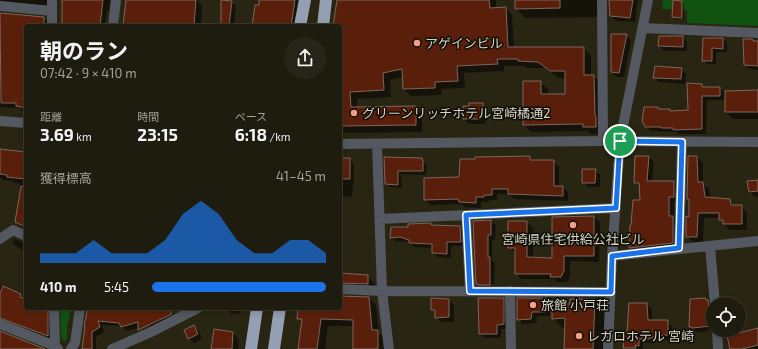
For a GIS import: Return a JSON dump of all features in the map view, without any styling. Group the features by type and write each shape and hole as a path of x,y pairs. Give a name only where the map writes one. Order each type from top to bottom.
{"highway":[{"path":"300,24 305,0"},
{"path":"323,24 326,0"},
{"path":"251,349 257,310"},
{"path":"274,349 280,310"}],"street":[{"path":"52,0 52,24"},
{"path":"113,24 116,0"},
{"path":"602,0 603,141"},
{"path":"608,349 612,256 620,141 648,0"},
{"path":"0,6 52,11"},
{"path":"643,28 758,33"},
{"path":"0,121 24,123"},
{"path":"342,144 603,141 758,142"},
{"path":"679,248 682,142"},
{"path":"377,144 382,291 389,349"},
{"path":"380,219 616,208"},
{"path":"466,215 470,291"},
{"path":"0,239 13,230 24,235"},
{"path":"612,256 758,241"},
{"path":"710,246 714,297"},
{"path":"342,288 382,291 611,292"},
{"path":"510,292 511,349"},
{"path":"0,324 56,347 54,310"},
{"path":"71,349 75,343 80,310"},
{"path":"112,349 157,329 194,310"},
{"path":"717,337 718,349"}],"green space":[{"path":"663,0 758,0 758,26 687,23 687,10 662,9"},
{"path":"60,310 71,310 67,326 67,339 65,341 61,338"}],"building":[{"path":"62,0 103,0 100,24 62,24"},
{"path":"126,0 196,0 194,24 123,24"},
{"path":"221,0 232,1 229,24 221,24"},
{"path":"259,0 295,0 291,24 252,24 255,5 259,5"},
{"path":"337,0 489,0 490,8 506,7 508,47 584,47 584,75 594,75 596,127 583,127 583,124 523,125 523,81 541,81 541,94 565,94 565,71 550,71 538,62 518,61 518,59 497,59 498,64 457,66 458,81 435,82 435,88 403,89 402,69 383,73 384,90 350,92 351,107 416,106 416,125 342,126 342,24 333,24"},
{"path":"515,0 560,0 560,8 515,9"},
{"path":"609,0 633,0 630,18 610,16"},
{"path":"673,0 682,1 682,18 672,17"},
{"path":"0,13 44,17 44,24 24,24 24,108 16,106 16,103 1,103"},
{"path":"611,34 627,34 619,73 611,72"},
{"path":"659,36 683,36 683,47 658,46"},
{"path":"703,38 723,38 723,49 712,48 712,61 702,61"},
{"path":"743,39 758,41 758,66 744,65"},
{"path":"655,66 682,68 681,79 653,78"},
{"path":"687,83 702,84 702,87 720,87 720,96 702,96 702,129 673,130 673,128 645,127 642,121 644,107 658,107 658,109 670,109 670,111 688,110"},
{"path":"758,90 758,112 725,112 725,91"},
{"path":"469,103 483,103 483,117 481,117 481,119 463,119 463,106 469,106"},
{"path":"0,149 24,152 24,179 7,177 7,175 0,174"},
{"path":"530,156 530,160 554,160 554,186 563,186 563,196 508,194 508,189 492,189 492,195 476,197 476,203 459,202 458,199 424,200 424,178 458,177 460,159 475,159 475,157"},
{"path":"635,156 649,156 647,181 674,181 674,197 669,197 669,216 673,216 673,243 629,248 633,200 640,200 639,183 634,183"},
{"path":"688,156 697,156 698,182 703,182 705,197 730,199 731,205 742,205 742,224 723,224 723,220 719,220 719,213 698,213 697,237 686,237 686,216 689,217 689,199 687,199"},
{"path":"384,157 422,158 423,171 398,171 398,185 385,184"},
{"path":"342,158 350,158 350,179 342,179"},
{"path":"582,169 596,169 595,183 582,183"},
{"path":"758,180 758,191 749,192 747,181"},
{"path":"21,186 24,187 24,226 15,222"},
{"path":"594,216 594,256 564,256 564,271 561,277 550,277 551,274 515,274 515,248 508,248 508,221 527,221 527,257 552,258 552,217"},
{"path":"491,220 491,235 488,235 490,285 478,285 476,284 473,221"},
{"path":"431,223 431,225 460,226 461,242 447,242 447,254 432,253 432,244 409,243 409,240 400,237 390,238 391,227 408,227 408,224"},
{"path":"342,273 368,275 368,284 342,283"},
{"path":"3,286 21,294 20,297 24,298 24,310 48,310 48,336 0,318 0,293"},
{"path":"342,296 369,297 372,330 378,330 378,349 353,349 353,320 321,319 317,349 298,349 302,319 297,319 298,310 342,310"},
{"path":"431,298 449,299 449,317 435,318 435,310 431,310"},
{"path":"478,298 504,298 504,324 497,325 497,334 479,334"},
{"name":"旅館 小戸荘","path":"517,298 546,298 546,312 532,312 531,319 517,320"},
{"path":"705,298 706,327 689,327 690,299"},
{"path":"570,299 595,299 593,349 564,349 565,318 552,319 552,303 570,304"},
{"path":"629,303 647,303 648,320 668,320 668,335 655,336 649,339 639,339 639,346 635,345 636,348 623,348 625,332 627,332"},
{"path":"88,310 170,310 172,314 138,330 138,322 121,327 119,323 98,321 100,327 92,332 92,349 82,349 84,326"},
{"path":"194,325 198,334 188,339 184,330"},
{"path":"758,328 758,345 742,349 730,349 727,337 746,337 746,331"},
{"path":"214,329 233,332 232,349 211,349"},
{"path":"0,331 45,349 0,349"}],"place":[{"name":"アゲインビル","path":"417,43"},
{"name":"グリーンリッチホテル宮崎橘通2","path":"354,113"},
{"name":"宮崎県住宅供給公社ビル","path":"573,225"},
{"name":"旅館 小戸荘","path":"533,305"},
{"name":"レガロホテル 宮崎","path":"579,336"}],"route":[{"path":"620,141 682,142 679,248 612,256 611,292 470,291 466,215 616,208 620,141"}]}
